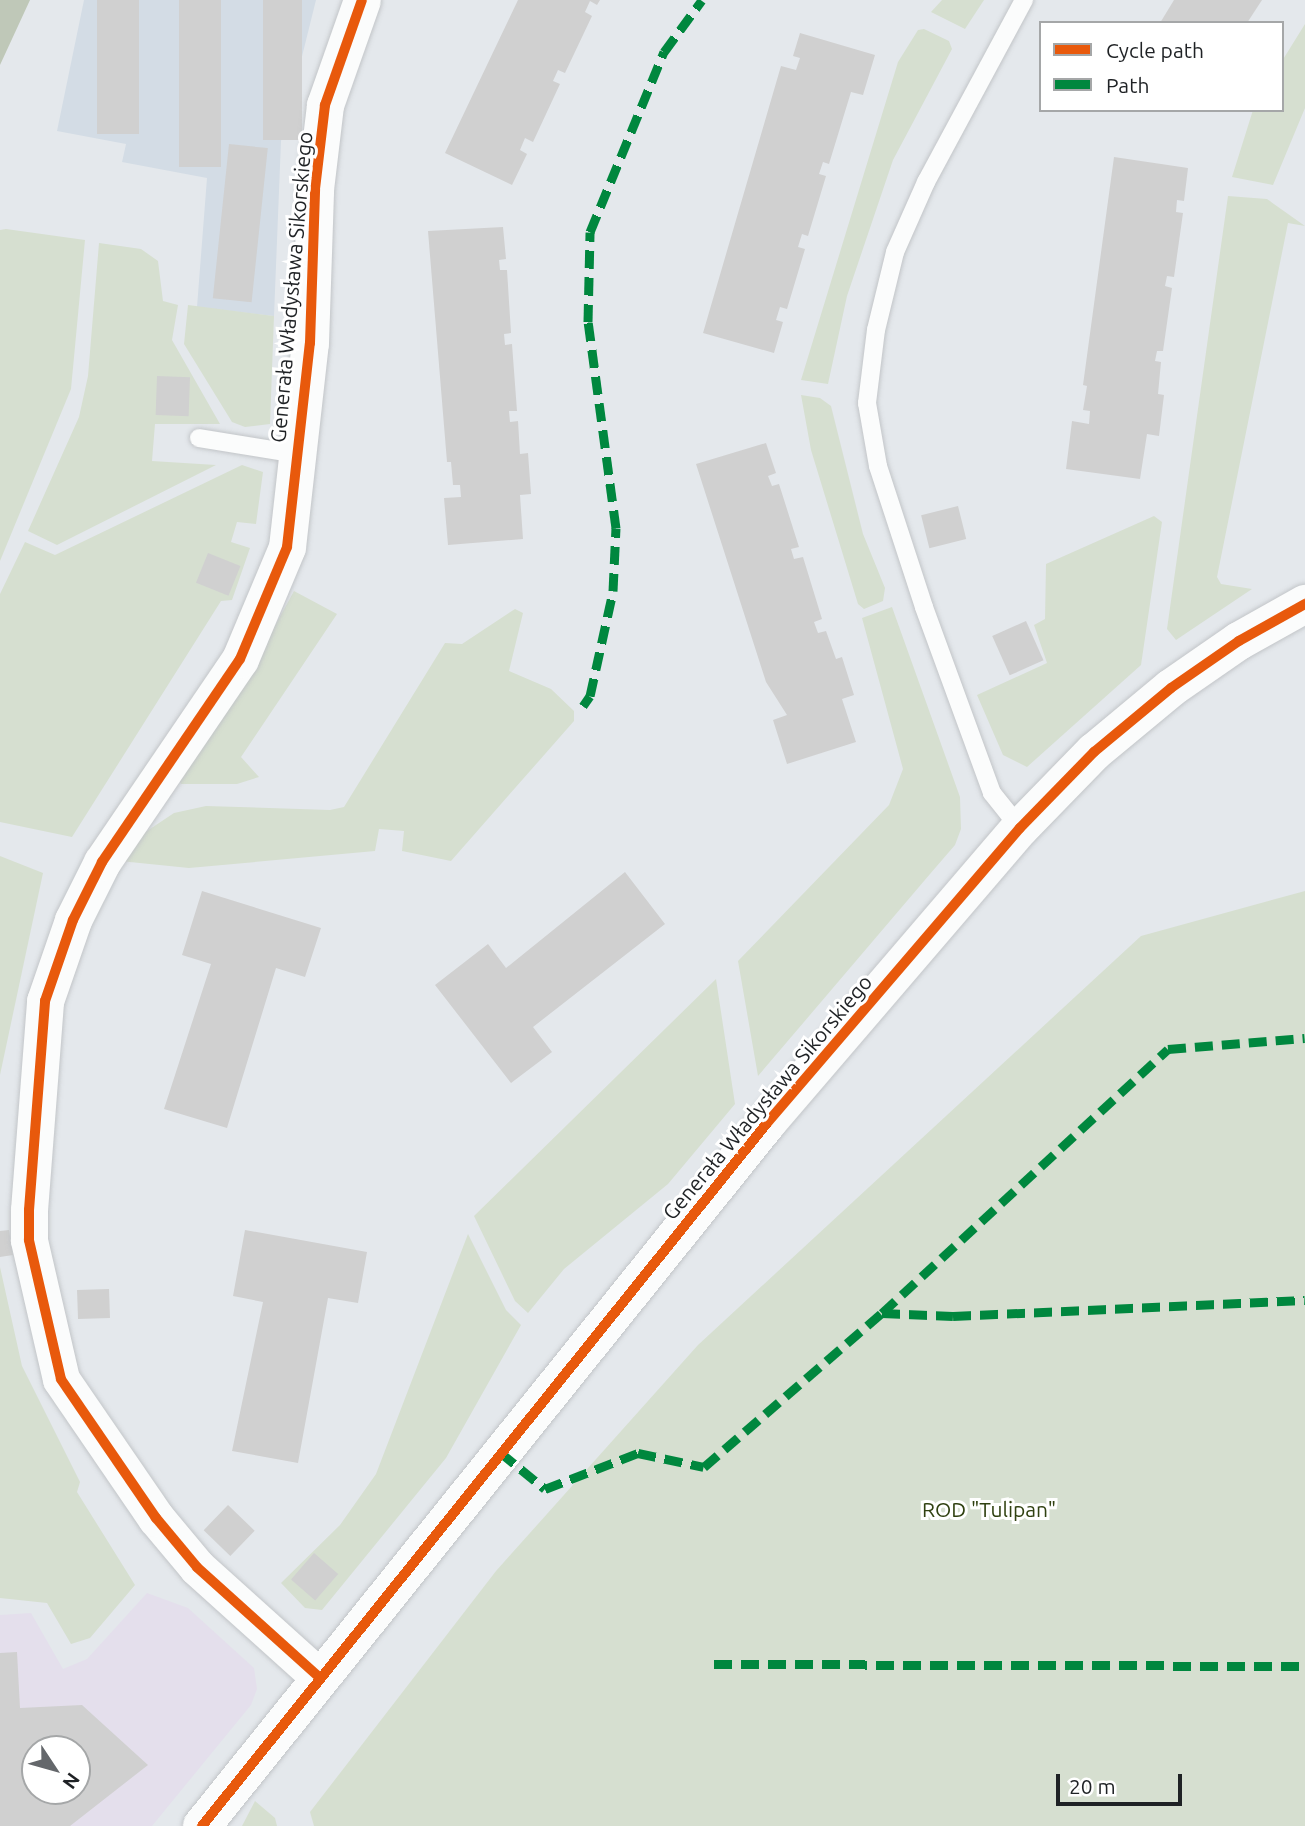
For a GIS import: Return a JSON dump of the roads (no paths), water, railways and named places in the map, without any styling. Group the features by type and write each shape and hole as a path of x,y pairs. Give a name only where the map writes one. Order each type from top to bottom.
{"street":[{"name":"Generała Władysława Sikorskiego","path":"319,1677 197,1567 156,1518 61,1378 29,1240 45,1001 65,943 102,862 240,659 286,547 310,344 315,189 325,105 362,0"},
{"name":"Generała Władysława Sikorskiego","path":"210,1822 319,1677 767,1123 1020,828 1094,752 1171,688 1239,641 1305,604"}],"lane":[{"path":"1020,828 992,793 924,607 878,466 867,402 876,330 895,252 926,181 1024,0"},
{"path":"199,438 297,454"}],"park label":[{"name":"ROD \"Tulipan\"","path":"989,1509"}]}
